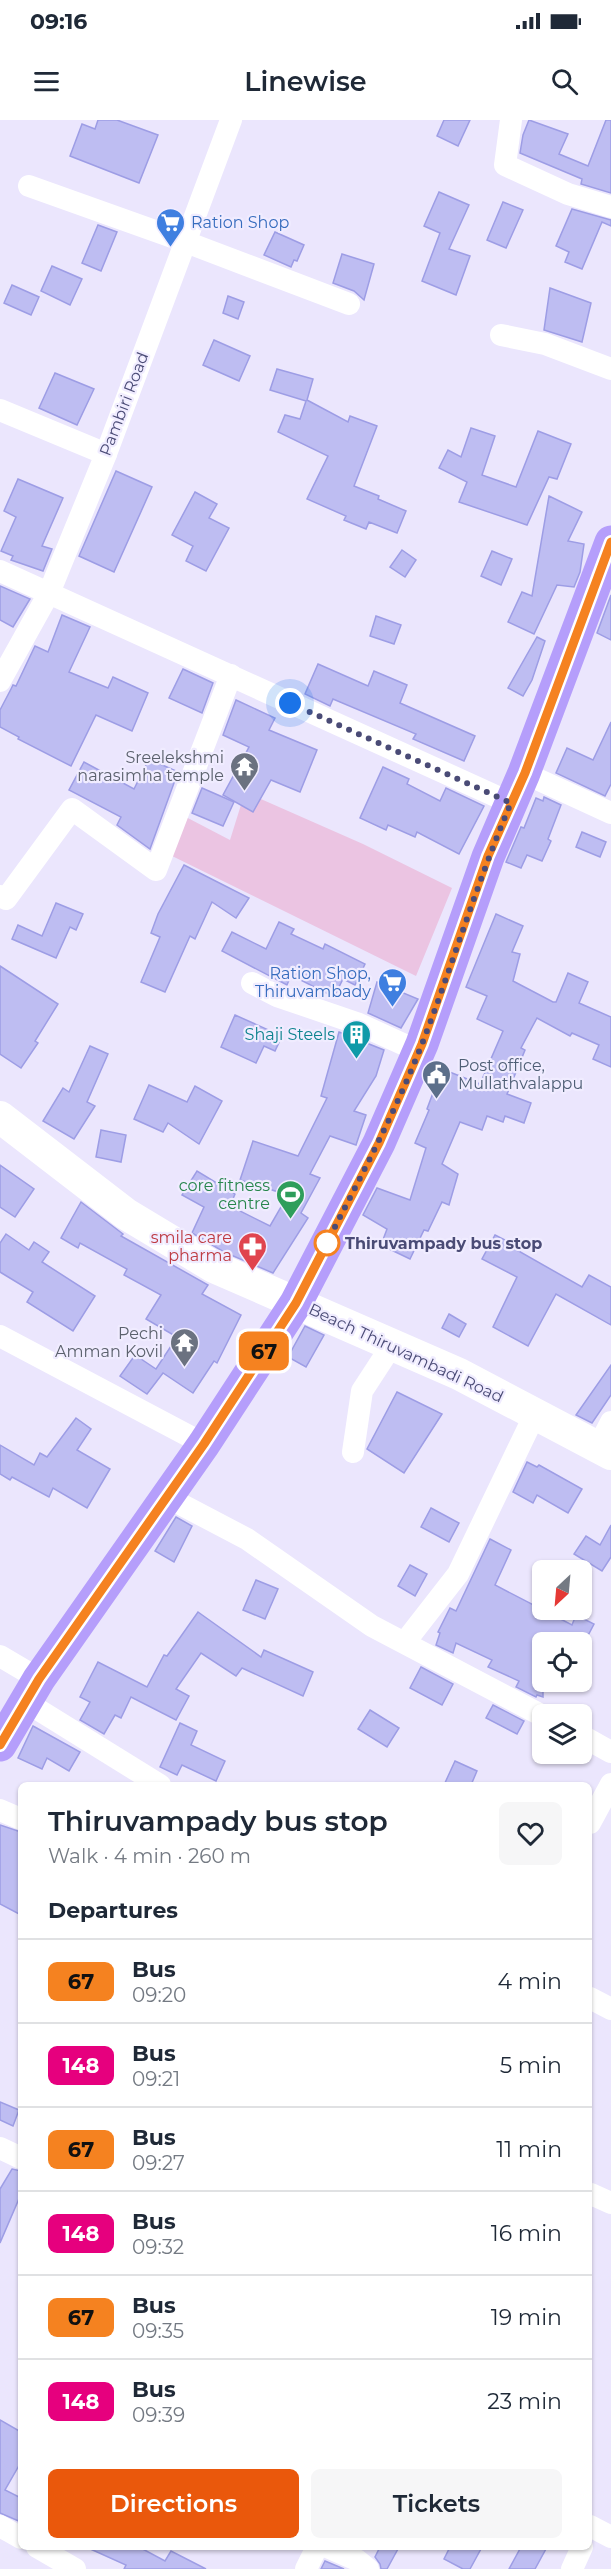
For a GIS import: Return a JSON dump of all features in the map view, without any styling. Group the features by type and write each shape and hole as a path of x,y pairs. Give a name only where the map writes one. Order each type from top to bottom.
{"main road":[{"path":"0,1745 32,1690 204,1444 296,1303 379,1143 418,1051 488,856 525,773 609,552"},
{"name":"Beach Thiruvambadi Road","path":"0,1117 126,1214 214,1267 459,1374 535,1414 607,1441"}],"street":[{"name":"Pambiri Road","path":"0,681 49,593 106,454 231,120"},
{"path":"511,120 505,165 568,194 611,207"},
{"path":"30,186 349,304"},
{"path":"501,335 545,344 611,369"},
{"path":"0,410 106,454"},
{"path":"0,571 511,803"},
{"path":"0,896 6,899 72,809 156,870 231,675"},
{"path":"525,773 611,813"},
{"path":"252,983 277,996 359,1024 418,1051"},
{"path":"0,1336 204,1444"},
{"path":"353,1452 362,1390 392,1345"},
{"path":"405,1642 458,1574 535,1414"},
{"path":"167,1497 247,1539 372,1626 532,1710"},
{"path":"0,1656 32,1690 156,1782"},
{"path":"592,1742 611,1752"},
{"path":"592,1819 611,1784"},
{"path":"0,1810 18,1818"},
{"path":"592,1999 611,2009"},
{"path":"0,2148 18,2157"},
{"path":"592,2194 611,2203"},
{"path":"42,2550 75,2569"},
{"path":"306,2569 316,2550"},
{"path":"334,2550 357,2560 368,2569"},
{"path":"572,2569 583,2550"}],"shaded area":[{"path":"245,792 363,844 452,888 416,976 168,854 182,815 230,840"}],"building":[{"path":"98,120 117,120 158,135 139,183 70,156 82,124 95,129"},
{"path":"444,120 470,120 458,146 437,136"},
{"path":"529,120 568,134 559,154 588,166 606,120 611,120 611,193 581,184 582,179 520,153 523,135"},
{"path":"439,192 469,205 449,249 470,256 456,295 422,281 440,233 424,226"},
{"path":"503,202 523,210 506,248 487,240"},
{"path":"572,209 611,220 611,226 602,222 582,269 565,262 569,252 556,246"},
{"path":"98,225 117,232 101,271 82,263"},
{"path":"275,232 304,245 297,261 294,260 291,267 264,255"},
{"path":"342,254 374,264 364,300 354,291 333,283"},
{"path":"52,266 82,279 70,305 41,291"},
{"path":"12,285 39,297 31,315 4,303"},
{"path":"550,288 591,303 582,342 544,330"},
{"path":"228,296 244,302 238,319 223,313"},
{"path":"214,340 250,356 239,381 203,365"},
{"path":"277,369 313,379 307,400 348,422 350,416 377,426 354,486 379,496 378,499 406,511 397,533 369,522 366,529 344,520 346,516 307,499 328,456 278,432 285,415 300,419 306,401 270,390"},
{"path":"55,373 94,389 77,425 39,408"},
{"path":"471,428 495,436 482,475 516,487 538,431 571,444 557,479 549,477 527,525 459,502 467,482 439,468 448,450 461,457"},
{"path":"116,471 152,487 114,572 79,556"},
{"path":"18,479 63,498 42,546 52,549 43,571 11,560 13,556 1,551 16,517 4,511"},
{"path":"195,492 217,504 209,518 229,528 206,571 186,561 193,546 172,535"},
{"path":"549,496 582,512 568,541 584,544 580,572 574,587 557,585 534,634 508,622 522,592 532,596"},
{"path":"402,550 416,560 405,577 390,567"},
{"path":"492,551 512,559 501,585 481,576"},
{"path":"0,586 30,599 13,627 0,620"},
{"path":"611,595 611,640 597,633"},
{"path":"62,615 90,627 69,672 108,688 113,677 148,693 132,731 96,715 71,766 18,739 19,737 0,727 0,710 13,685 16,686 35,646 48,652"},
{"path":"376,616 401,625 394,644 370,636"},
{"path":"537,637 545,641 532,680 523,696 508,688"},
{"path":"318,664 368,686 374,671 407,685 400,703 475,736 464,761 413,739 416,734 333,699 330,706 305,694"},
{"path":"183,669 213,683 202,713 169,698"},
{"path":"236,700 275,718 269,730 317,750 300,792 271,780 253,812 223,795 249,747 223,735"},
{"path":"611,722 611,784 605,796 556,773 567,748 593,760"},
{"path":"149,759 178,772 150,849 117,825 121,817 69,790 84,762 134,789"},
{"path":"383,767 409,779 407,784 440,801 446,788 484,806 459,854 417,832 415,837 388,825 386,830 360,818"},
{"path":"202,788 234,802 223,826 192,813"},
{"path":"544,797 561,805 548,839 551,841 542,861 527,855 521,868 506,862 521,827 524,828 536,798 543,801"},
{"path":"582,832 606,842 600,857 576,847"},
{"path":"184,865 249,898 236,918 212,902 195,939 190,936 165,992 141,982 160,937 151,933 158,914"},
{"path":"56,903 83,914 76,930 70,927 56,958 12,939 18,925 42,936"},
{"path":"496,914 523,926 512,952 520,954 513,981 553,1002 556,1002 568,973 588,982 579,1003 611,1017 611,1067 593,1059 599,1045 572,1033 570,1036 537,1018 521,1048 525,1050 507,1094 531,1103 524,1123 505,1116 503,1122 487,1116 482,1130 460,1122 442,1164 458,1174 449,1205 442,1202 428,1231 424,1230 410,1259 381,1245 387,1229 363,1215 377,1188 410,1200 426,1148 415,1143 429,1110 427,1109 442,1069 480,1084 503,1031 477,1019 487,996 466,987"},
{"path":"279,922 294,929 291,934 323,949 325,944 365,964 355,985 343,979 334,997 291,975 287,985 222,951 232,932 266,949"},
{"path":"0,966 58,1004 35,1041 38,1043 21,1068 0,1054"},
{"name":"Ration Shop, Thiruvambady","path":"377,982 418,999 401,1028 368,1013"},
{"path":"235,1015 282,1036 275,1051 264,1046 256,1063 221,1047"},
{"path":"339,1032 384,1050 376,1076 354,1111 366,1115 356,1145 330,1136 310,1174 320,1178 301,1213 308,1218 273,1273 224,1252 192,1233 204,1207 182,1195 197,1171 235,1194 230,1206 270,1226 288,1195 240,1180 253,1141 298,1156 327,1098 321,1096"},
{"path":"90,1046 108,1054 87,1102 95,1106 74,1139 43,1121 63,1088 69,1092"},
{"path":"149,1085 187,1102 195,1086 222,1101 199,1144 168,1123 163,1132 134,1119"},
{"path":"101,1130 126,1135 121,1162 96,1157"},
{"path":"0,1165 34,1189 15,1217 0,1207"},
{"path":"81,1202 123,1234 121,1236 208,1285 202,1294 241,1315 217,1363 214,1361 193,1393 163,1373 147,1394 120,1376 135,1355 156,1369 177,1337 146,1319 161,1295 124,1275 127,1269 80,1243 78,1248 61,1238"},
{"path":"6,1234 29,1250 34,1242 49,1252 42,1262 95,1296 73,1331 27,1302 33,1292 0,1272 0,1243"},
{"path":"495,1235 517,1246 515,1249 582,1287 589,1275 611,1287 611,1325 556,1294 528,1346 493,1327 517,1277 482,1259"},
{"path":"449,1314 466,1324 459,1337 442,1328"},
{"path":"305,1326 324,1335 306,1367 288,1357"},
{"path":"611,1365 611,1395 592,1423 576,1415"},
{"path":"397,1392 442,1414 404,1473 367,1449"},
{"path":"76,1418 91,1429 77,1450 110,1469 87,1508 53,1488 49,1497 12,1477 10,1480 0,1474 0,1445 34,1465 40,1453 47,1457"},
{"path":"527,1462 537,1467 539,1465 582,1489 568,1513 537,1495 533,1503 513,1492"},
{"path":"431,1508 459,1523 449,1542 421,1527"},
{"path":"176,1517 192,1526 174,1562 155,1551"},
{"path":"611,1525 611,1557 602,1571 592,1565 592,1560 584,1560 574,1554 586,1536 600,1545"},
{"path":"490,1539 511,1550 495,1585 532,1604 532,1620 562,1620 572,1625 574,1620 586,1620 594,1624 590,1632 532,1632 532,1692 543,1692 543,1697 537,1695 536,1697 516,1687 519,1681 488,1667 492,1660 456,1643 453,1653 436,1645 440,1633 438,1632 450,1608 456,1611"},
{"path":"410,1565 427,1574 415,1596 398,1586"},
{"path":"256,1580 278,1589 265,1619 243,1610"},
{"path":"198,1612 261,1657 264,1650 313,1672 303,1696 242,1668 236,1676 201,1653 176,1689 189,1696 176,1720 131,1697 121,1718 115,1715 104,1734 80,1720 90,1702 80,1697 98,1662 147,1687 164,1655 167,1656"},
{"path":"421,1667 453,1684 442,1705 410,1688"},
{"path":"493,1705 524,1721 517,1734 486,1718"},
{"path":"370,1710 399,1728 387,1747 358,1729"},
{"path":"180,1723 197,1731 191,1745 225,1761 216,1781 182,1765 177,1775 160,1767"},
{"path":"33,1726 80,1752 69,1771 47,1758 42,1769 18,1758"},
{"path":"455,1761 477,1771 472,1782 445,1782"},
{"path":"0,1825 18,1831 18,1913 0,1904"},
{"path":"0,2102 18,2110 13,2126 0,2120"},
{"path":"12,2169 18,2170 18,2201 0,2243 0,2189"},
{"path":"0,2420 18,2430 18,2467 5,2490 18,2496 18,2521 0,2513"},
{"path":"93,2550 145,2550 165,2561 171,2551 206,2569 124,2569 126,2565"},
{"path":"378,2550 397,2550 387,2569 381,2569 375,2557"},
{"path":"448,2550 480,2550 470,2569 463,2569 444,2559"},
{"path":"519,2550 545,2550 535,2569 509,2569"},
{"path":"325,2561 344,2569 321,2569"}],"bus line":[{"name":"67","path":"0,1745 39,1679 204,1444 296,1303 379,1143 422,1044 488,856 525,773 611,542"}],"place":[{"name":"Ration Shop","path":"170,248"},
{"name":"Sreelekshmi narasimha temple","path":"245,792"},
{"name":"Ration Shop, Thiruvambady","path":"392,1008"},
{"name":"Shaji Steels","path":"356,1060"},
{"name":"Post office, Mullathvalappu","path":"437,1100"},
{"name":"core fitness centre","path":"291,1220"},
{"name":"Thiruvampady bus stop","path":"327,1243"},
{"name":"smila care pharma","path":"253,1272"},
{"name":"Pechi Amman Kovil","path":"184,1368"}],"route":[{"path":"290,703 511,803 488,856 422,1044 379,1143 323,1250 327,1243"}]}
